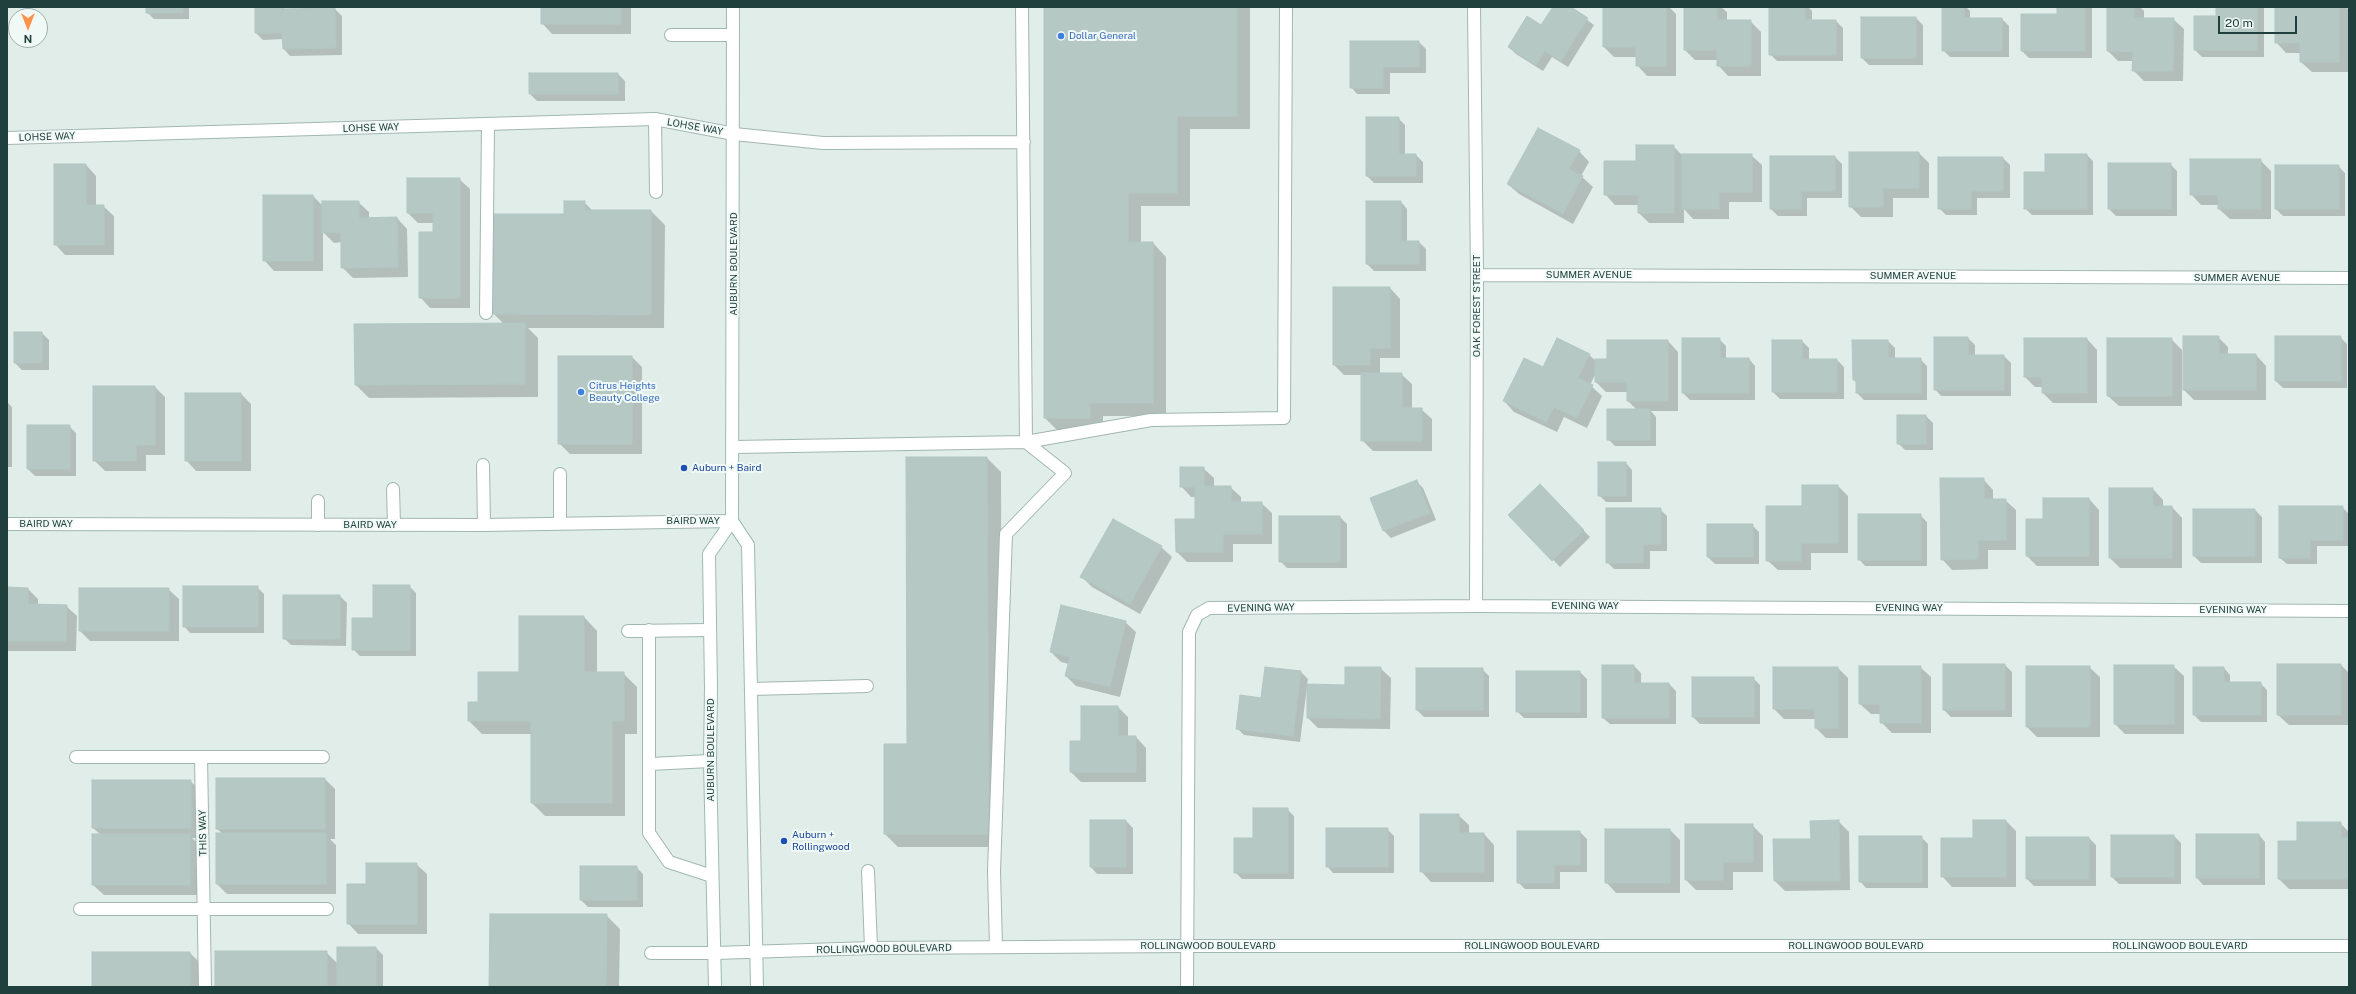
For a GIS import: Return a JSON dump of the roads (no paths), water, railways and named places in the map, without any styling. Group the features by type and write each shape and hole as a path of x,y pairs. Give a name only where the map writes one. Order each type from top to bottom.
{"street":[{"name":"AUBURN BOULEVARD","path":"715,987 710,761 709,554 732,521 734,447 733,7"},
{"path":"1022,7 1026,442"},
{"path":"734,447 1026,442 1150,420 1284,418 1286,7"},
{"name":"OAK FOREST STREET","path":"1474,7 1477,275 1476,606"},
{"path":"671,36 733,35"},
{"path":"655,119 656,192"},
{"name":"LOHSE WAY","path":"7,138 655,119 734,134 823,143 1024,142"},
{"path":"486,313 488,124"},
{"name":"SUMMER AVENUE","path":"1477,275 2349,278"},
{"path":"996,947 994,871 1006,534 1065,473 1026,442"},
{"path":"483,465 484,525"},
{"path":"560,474 560,522"},
{"path":"393,489 394,525"},
{"path":"318,501 318,525"},
{"path":"732,521 748,545 757,987"},
{"name":"BAIRD WAY","path":"7,524 484,525 560,522 732,521"},
{"name":"EVENING WAY","path":"1187,987 1188,632 1197,615 1209,608 1476,606 2349,610"},
{"path":"649,630 649,833 669,862 712,876"},
{"path":"628,631 710,630"},
{"path":"751,689 867,686"},
{"path":"76,757 323,757"},
{"name":"THIS WAY","path":"201,757 205,909 205,987"},
{"path":"650,764 710,761"},
{"path":"868,871 871,948"},
{"path":"80,909 327,909"},
{"name":"ROLLINGWOOD BOULEVARD","path":"651,953 715,953 871,948 1186,946 2349,946"}],"place":[{"name":"Dollar General","path":"1061,36"},
{"name":"Citrus Heights Beauty College","path":"581,392"},
{"name":"Auburn + Baird","path":"684,468"},
{"name":"Auburn + Rollingwood","path":"784,841"}]}
